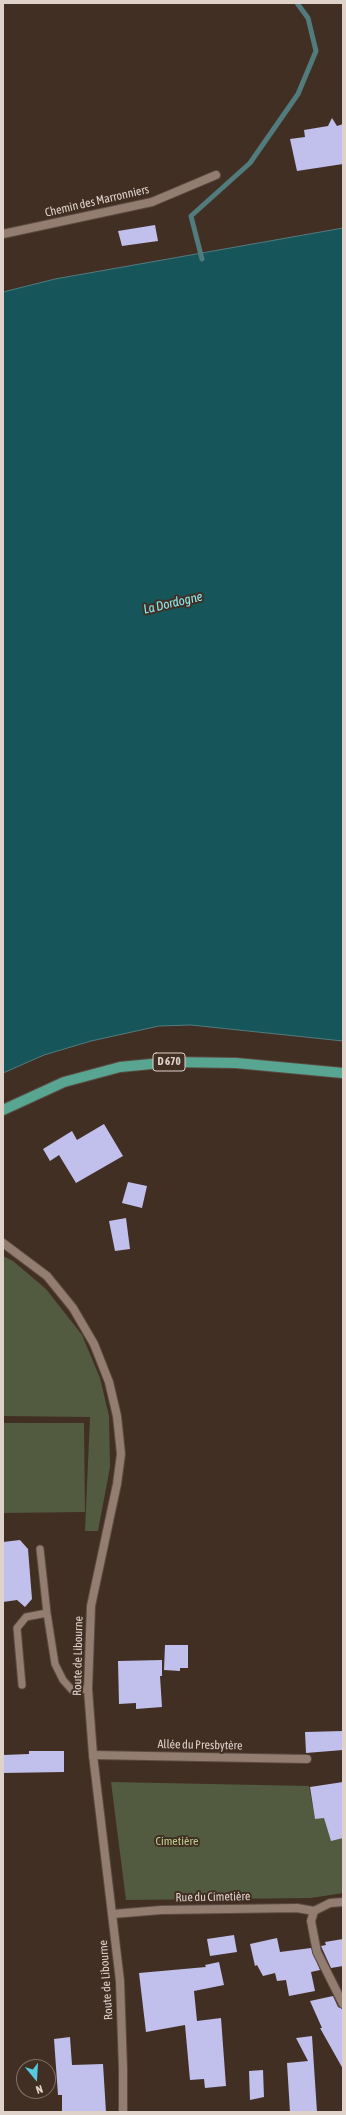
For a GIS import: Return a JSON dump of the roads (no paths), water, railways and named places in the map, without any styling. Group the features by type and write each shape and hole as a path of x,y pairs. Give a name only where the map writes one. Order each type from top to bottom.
{"main road":[{"name":"D 670","path":"3,1110 64,1082 120,1067 172,1062 236,1062 343,1073"}],"street":[{"name":"Chemin des Marronniers","path":"3,234 152,202 216,175"},
{"name":"Route de Libourne","path":"3,1243 47,1276 72,1308 94,1344 109,1382 117,1416 121,1454 117,1484 91,1606 88,1689 93,1755 120,1982 123,2112"},
{"name":"Allée du Presbytère","path":"93,1755 307,1759"},
{"path":"343,1902 330,1903 314,1911 311,1921 317,1952 343,2004"},
{"name":"Rue du Cimetière","path":"112,1914 161,1910 297,1908 314,1911"}],"lane":[{"path":"40,1549 47,1613 55,1664 63,1680 72,1690 88,1689"},
{"path":"22,1685 17,1628 26,1617 47,1613"}],"water":[{"name":"La Dordogne","path":"343,228 343,1041 191,1025 159,1026 91,1041 44,1055 3,1073 3,292 55,279"}],"waterway":[{"path":"202,259 191,216 250,163 298,94 316,51 308,18 297,3"}],"park label":[{"name":"Cimetière","path":"177,1841"}]}
